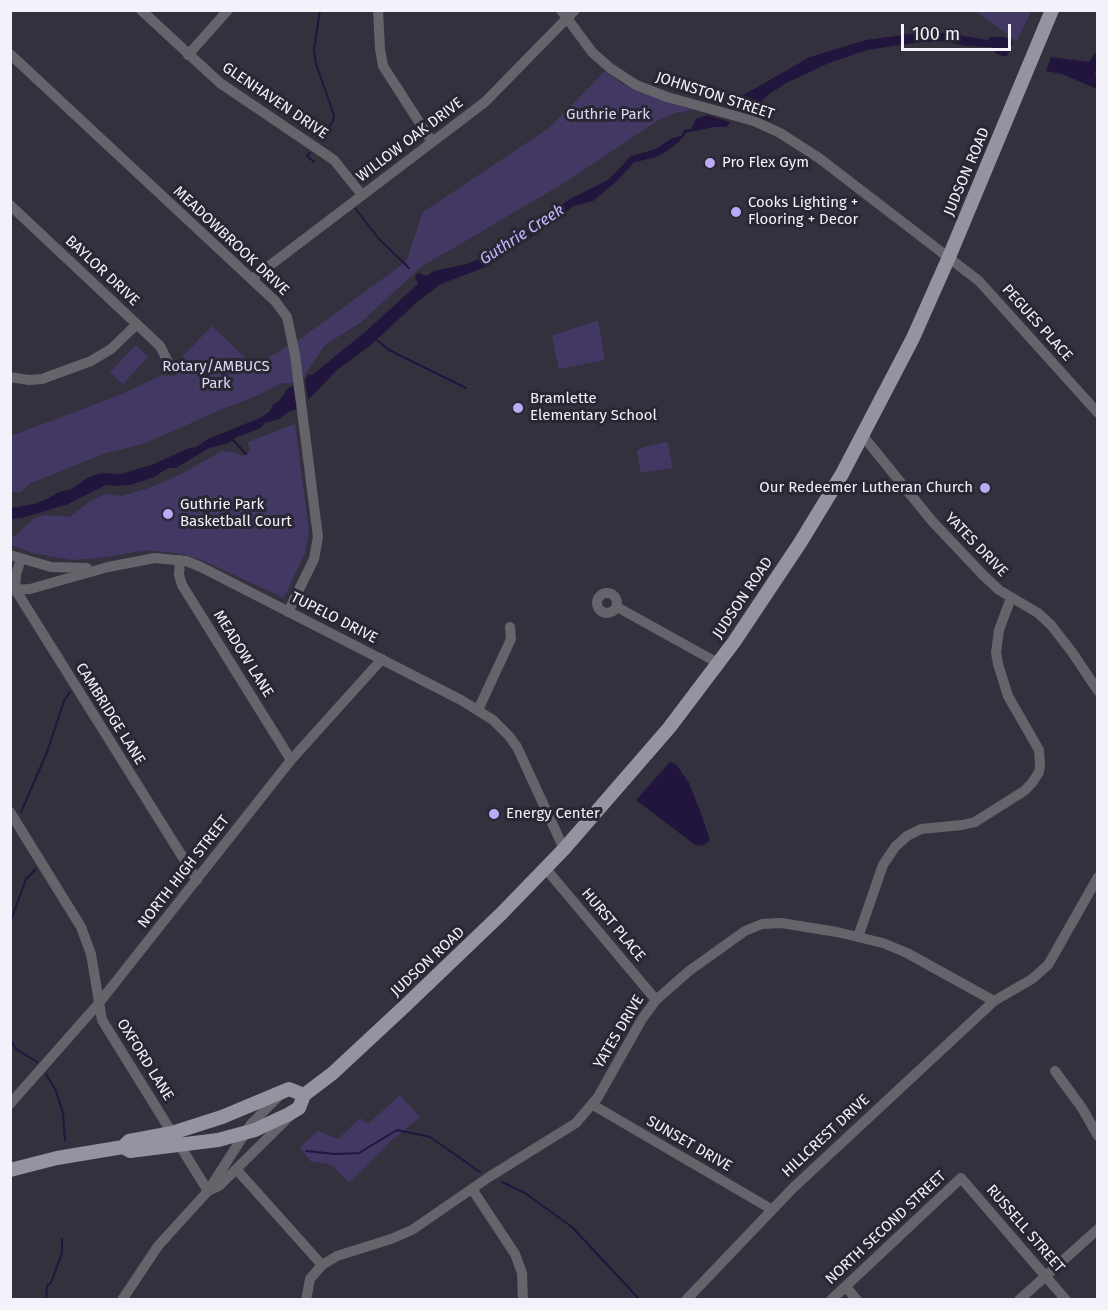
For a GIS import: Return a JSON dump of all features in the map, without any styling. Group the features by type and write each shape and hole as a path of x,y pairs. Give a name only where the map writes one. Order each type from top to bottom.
{"main road":[{"name":"JUDSON ROAD","path":"10,1170 57,1158 123,1147 130,1150 179,1146 244,1134 278,1120 376,1034 485,930 564,849 642,759 718,663 801,543 864,436 905,355 949,257 1052,10"},
{"name":"JUDSON ROAD","path":"123,1147 129,1141 172,1133 241,1110 289,1089"},
{"path":"289,1089 301,1101"}],"street":[{"name":"GLENHAVEN DRIVE","path":"141,10 188,55 233,93 327,155 342,169 362,195"},
{"path":"188,55 228,10"},
{"path":"378,10 383,66 432,142"},
{"name":"WILLOW OAK DRIVE","path":"252,279 497,91 564,15 575,10"},
{"name":"JOHNSTON STREET","path":"564,15 592,52 629,81 651,92 754,121 780,134 819,159 949,257"},
{"name":"MEADOWBROOK DRIVE","path":"10,54 252,279 281,308 291,328 318,529 318,544 314,559 288,612"},
{"name":"BAYLOR DRIVE","path":"10,205 163,349 168,362"},
{"name":"PEGUES PLACE","path":"949,257 986,288 1098,412"},
{"path":"10,377 29,380 42,379 91,360 111,349 137,324"},
{"name":"YATES DRIVE","path":"864,436 932,521 987,579 1011,598 1038,614 1050,625 1072,652 1098,691"},
{"path":"13,590 16,557 62,568 108,567"},
{"name":"TUPELO DRIVE","path":"13,590 30,589 108,567 155,558 180,560 210,571 478,710 500,726 517,747 564,849"},
{"name":"MEADOW LANE","path":"180,560 179,575 182,585 291,760"},
{"name":"CAMBRIDGE LANE","path":"13,590 197,880"},
{"path":"858,937 883,865 907,836 921,829 975,822 1024,791 1039,772 1039,750 1008,696 996,653 999,630 1011,598"},
{"path":"617,608 718,663"},
{"path":"478,710 511,639 510,627"},
{"name":"NORTH HIGH STREET","path":"10,1104 99,1003 291,760 382,659"},
{"name":"OXFORD LANE","path":"10,812 81,927 91,954 100,1014 105,1025 207,1191"},
{"name":"HURST PLACE","path":"546,869 656,1000"},
{"path":"994,1001 1032,979 1048,965 1098,878"},
{"name":"YATES DRIVE","path":"322,1265 337,1256 412,1230 472,1189 568,1129 593,1105 642,1019 656,1000 683,975 731,940 762,924 781,923 883,943 907,952 994,1001"},
{"name":"HILLCREST DRIVE","path":"686,1299 771,1209 994,1001"},
{"path":"1055,1071 1082,1108 1098,1136"},
{"path":"122,1299 158,1246 207,1191 244,1134 263,1110 289,1089"},
{"path":"207,1191 219,1186 237,1170 301,1101"},
{"name":"SUNSET DRIVE","path":"593,1105 771,1209"},
{"path":"237,1170 322,1265 310,1279 306,1299"},
{"name":"RUSSELL STREET","path":"961,1179 1066,1299"},
{"name":"NORTH SECOND STREET","path":"831,1299 961,1179"},
{"path":"472,1189 515,1254 522,1273 523,1299"},
{"path":"1019,1299 1098,1229"},
{"path":"846,1287 857,1299"}],"green space":[{"path":"975,11 1031,11 1017,41"},
{"name":"Guthrie Park","path":"605,71 638,92 692,110 675,113 657,121 564,183 421,267 360,323 325,345 302,379 297,341 406,262 423,212 549,128"},
{"path":"598,320 605,360 559,369 552,336"},
{"name":"Rotary/AMBUCS Park","path":"212,326 254,366 288,346 294,383 281,383 257,396 143,444 106,453 29,484 21,492 11,492 11,436 120,395 162,375 174,376 181,368 183,356"},
{"path":"136,345 148,357 123,384 110,372"},
{"path":"295,424 309,531 305,553 284,598 204,561 182,554 147,550 71,560 32,553 11,545 11,539 35,518 45,515 69,517 89,502 105,494 121,496 146,489 179,475 222,451 244,456 250,452 248,442"},
{"path":"666,442 673,468 641,473 637,451"},
{"path":"400,1095 420,1117 391,1141 349,1183 332,1165 310,1161 300,1147 318,1131 338,1139 360,1118 368,1124"}],"water":[{"path":"925,32 988,40 990,37 1004,37 1013,42 1007,56 994,52 996,51 991,47 965,46 946,41 921,42 867,50 829,63 786,83 753,109 724,103 733,101 810,57 866,40"},
{"path":"1096,52 1097,89 1062,74 1046,71 1051,57 1089,62"},
{"name":"Guthrie Creek","path":"707,115 730,122 727,127 714,127 686,133 679,142 664,153 654,158 634,162 619,179 593,201 573,206 488,266 441,284 417,302 371,345 337,370 308,400 305,379 309,374 312,375 365,332 418,284 415,277 418,273 426,276 434,271 467,264 483,257 572,198 608,180 631,156 656,149 672,138 681,136 684,130 691,129 696,119"},
{"path":"293,386 297,409 279,419 265,423 261,428 228,443 209,448 176,468 168,468 154,477 130,485 106,485 68,504 22,518 11,519 11,508 34,504 59,492 72,489 97,474 121,474 154,464 260,418 269,412 288,388"},
{"path":"670,762 676,764 689,783 701,813 710,840 703,846 695,845 636,800"}],"waterway":[{"path":"320,10 314,50 316,64 334,115 333,121 320,139"},
{"path":"310,153 307,156 314,162"},
{"path":"355,208 379,239 409,268"},
{"path":"377,340 389,350 466,388"},
{"path":"232,439 246,454"},
{"path":"21,812 47,752 64,701 70,692"},
{"path":"10,923 26,879 36,869"},
{"path":"10,1039 16,1049 37,1062"},
{"path":"46,1074 56,1091 63,1113 65,1140"},
{"path":"306,1151 335,1154 359,1153 397,1130 430,1137 480,1172"},
{"path":"502,1182 525,1193 572,1227 640,1300"},
{"path":"46,1300 47,1286 51,1283 62,1253 62,1239"}],"place":[{"name":"Pro Flex Gym","path":"710,163"},
{"name":"Cooks Lighting + Flooring + Decor","path":"736,212"},
{"name":"Bramlette Elementary School","path":"518,408"},
{"name":"Our Redeemer Lutheran Church","path":"985,488"},
{"name":"Guthrie Park Basketball Court","path":"168,514"},
{"name":"Energy Center","path":"494,814"}]}
